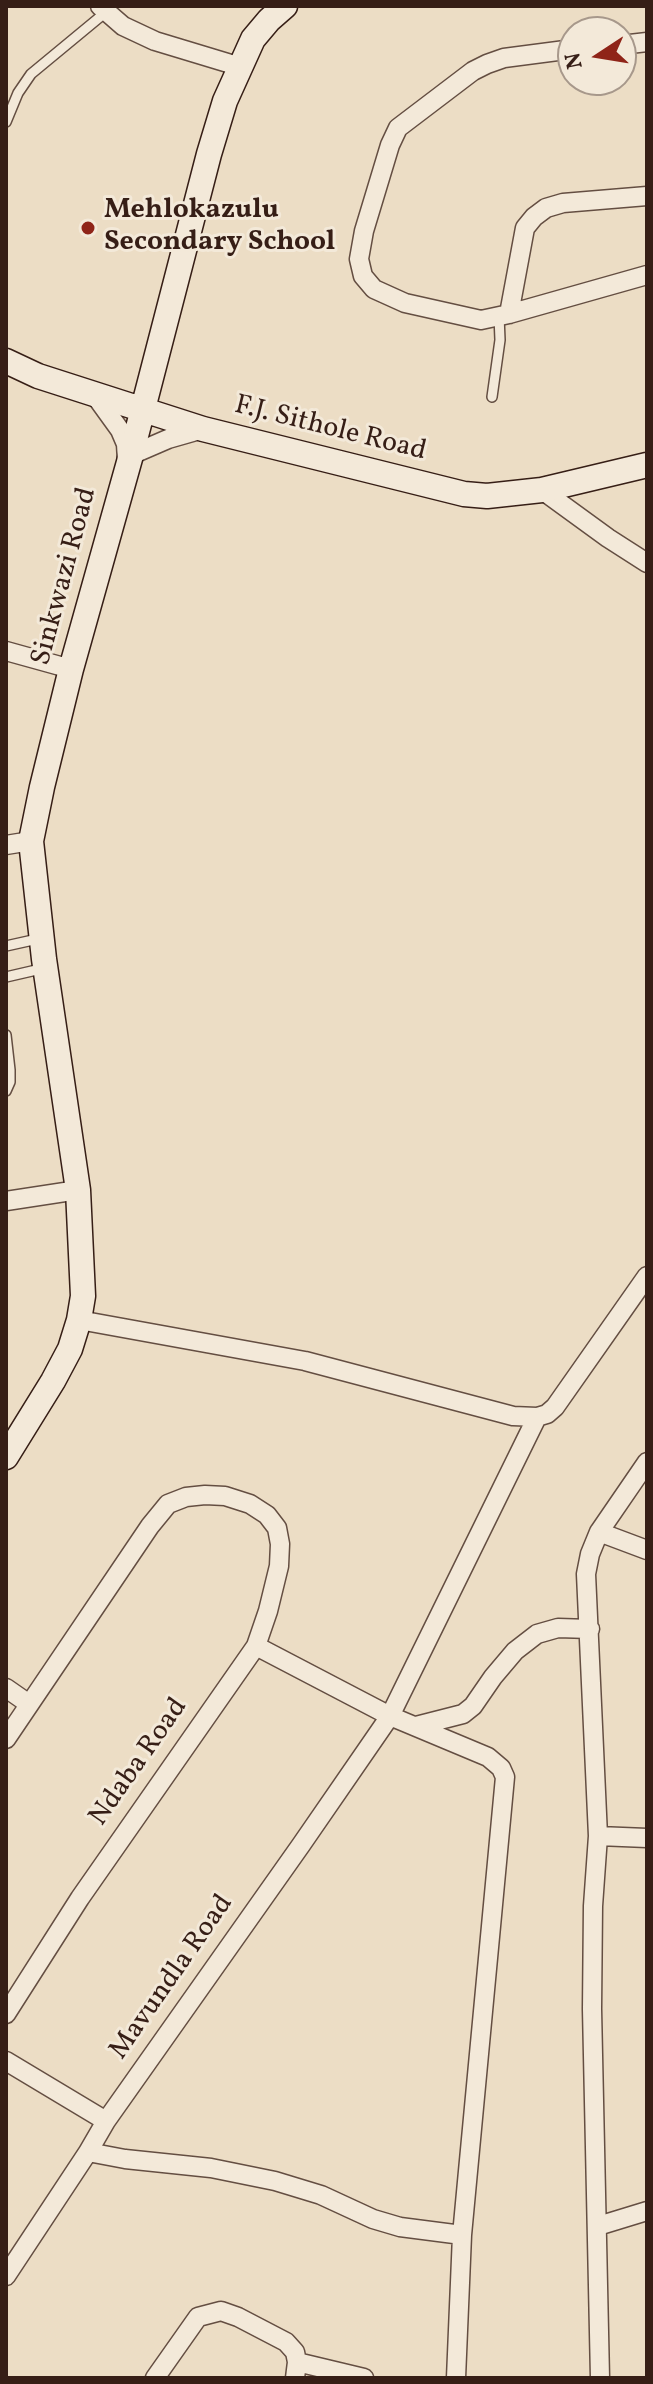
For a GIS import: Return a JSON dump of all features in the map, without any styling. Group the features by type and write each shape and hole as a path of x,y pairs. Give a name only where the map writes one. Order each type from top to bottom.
{"street":[{"name":"Sinkwazi Road","path":"6,1457 70,1349 83,1296 78,1190 45,968 31,841 71,669 225,101 253,39 285,6"},
{"path":"103,9 123,26 155,41 241,67"},
{"path":"557,51 487,64 473,71 398,128 364,231 359,259 363,276 374,289 405,303 481,320 647,275"},
{"path":"504,315 525,228 534,217 546,208 563,203 647,196"},
{"name":"F.J. Sithole Road","path":"6,361 38,376 203,429 464,494 487,496 542,490 647,465"},
{"path":"94,394 120,430 129,461 168,439 203,429"},
{"path":"542,490 647,563"},
{"path":"6,651 71,669"},
{"path":"6,845 31,841"},
{"path":"6,1201 78,1190"},
{"path":"79,1320 305,1361 513,1416 537,1417 555,1407 647,1276"},
{"name":"Mavundla Road","path":"6,2276 106,2121 390,1716 537,1417"},
{"path":"600,2378 592,2009 593,1906 598,1836 586,1574 599,1532 647,1462"},
{"name":"Ndaba Road","path":"6,2014 80,1898 256,1646 279,1566 277,1528 267,1515 250,1504 225,1496 186,1497 168,1504 29,1704"},
{"path":"599,1532 647,1550"},
{"path":"416,1726 463,1714 473,1706 515,1651 537,1634 558,1628 590,1629"},
{"path":"256,1646 390,1716 488,1757 501,1768 505,1777 462,2235 456,2378"},
{"path":"6,1688 29,1704 6,1739"},
{"path":"598,1836 647,1838"},
{"path":"6,2061 106,2121"},
{"path":"88,2152 211,2168 275,2181 321,2195 373,2219 400,2227 462,2235"},
{"path":"598,2226 647,2211"},
{"path":"155,2378 198,2317 221,2311 286,2342 295,2352 296,2370 364,2378"}],"lane":[{"path":"6,122 18,93 31,74 103,9"},
{"path":"492,397 504,315"},
{"path":"6,946 42,938"},
{"path":"6,977 45,968"},
{"path":"6,1035 10,1070 6,1091"}],"place":[{"name":"Mehlokazulu Secondary School","path":"88,228"}]}
